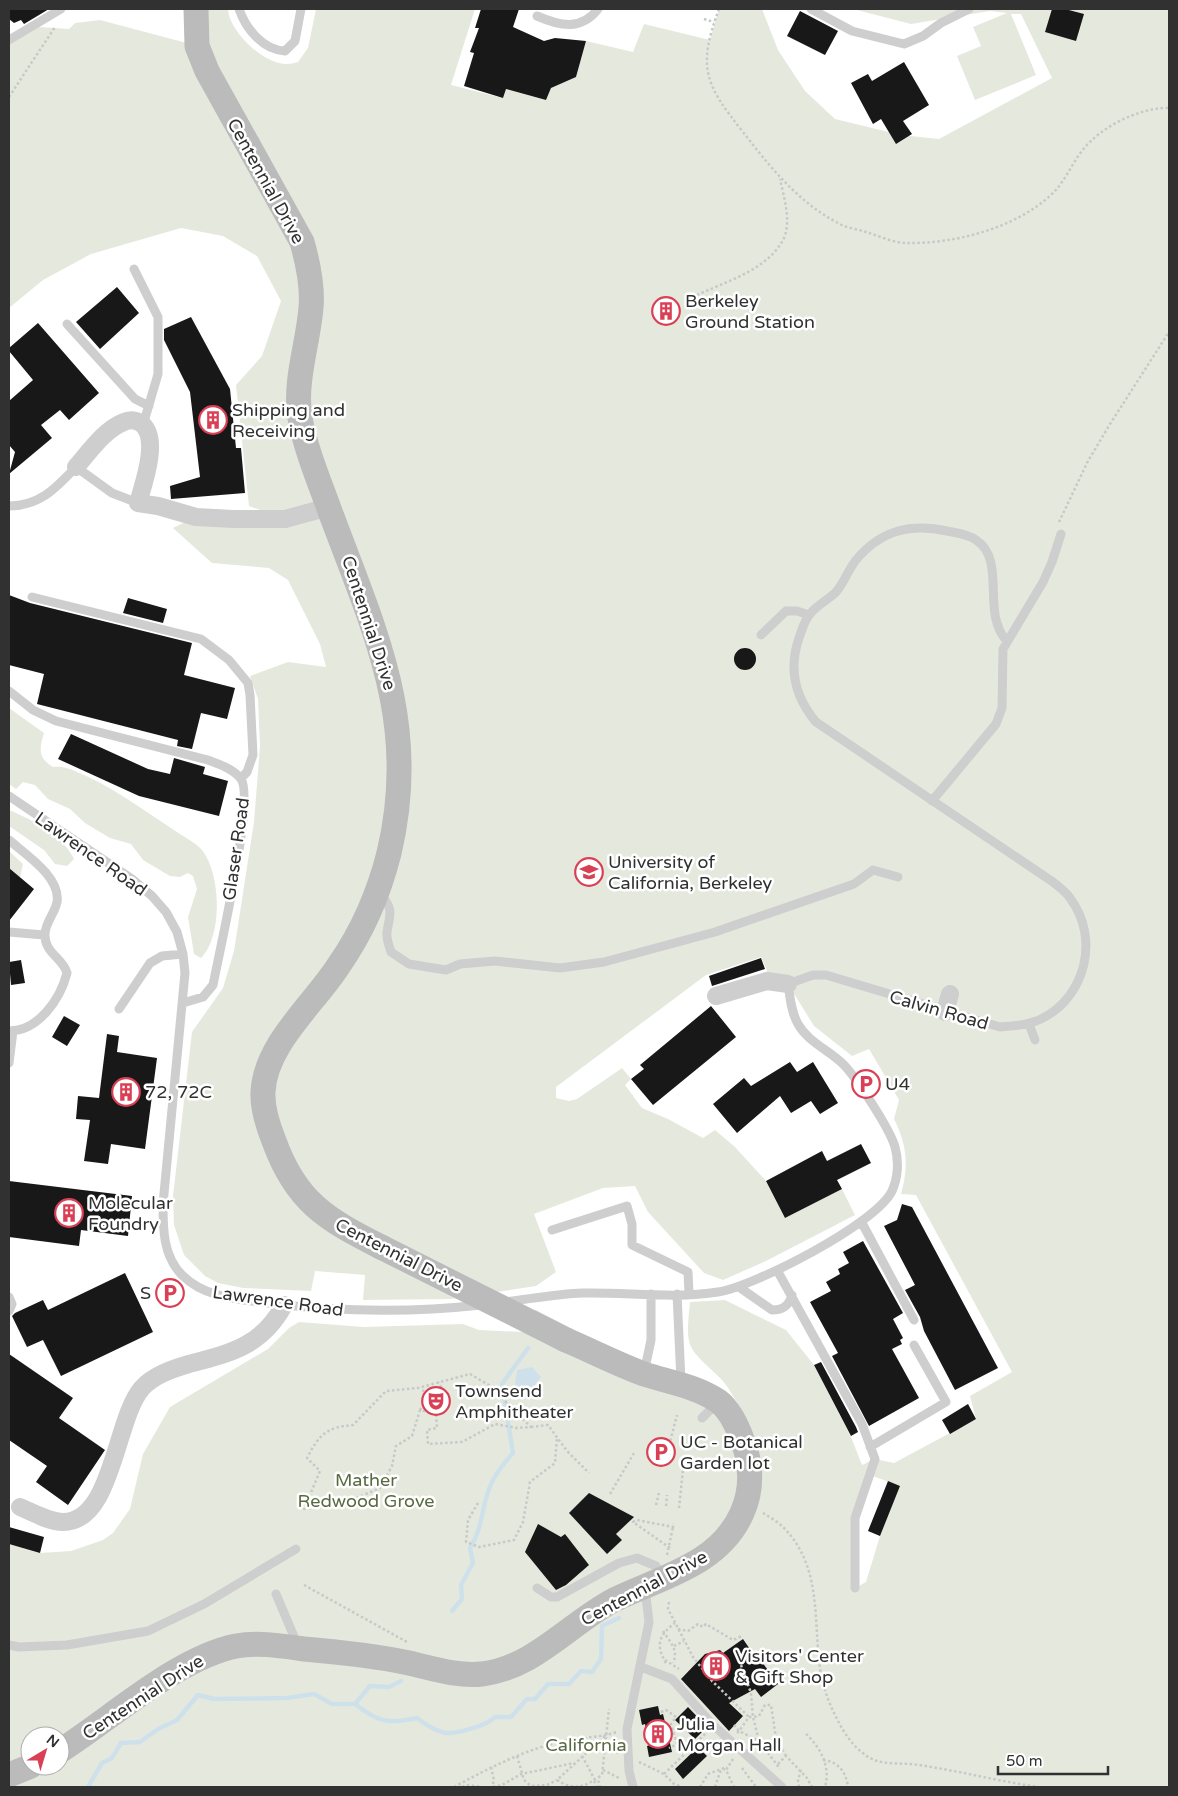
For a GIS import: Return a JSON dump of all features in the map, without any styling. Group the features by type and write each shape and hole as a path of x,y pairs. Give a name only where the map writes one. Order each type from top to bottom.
{"street":[{"name":"Centennial Drive","path":"70,1744 172,1673 207,1654 238,1646 261,1644 373,1656 461,1674 482,1674 504,1669 525,1660 596,1610 658,1590 699,1562 716,1548 738,1521 746,1504 750,1486 750,1466 738,1430 729,1414 710,1410 681,1384 644,1374 566,1340 334,1223 296,1187 284,1168 270,1130 263,1092 266,1074 284,1037 340,964 364,922 377,890 389,854 397,806 400,773 398,729 384,660 329,507 300,418 299,398 311,308 308,264 302,242 207,71 197,46 196,9"},
{"path":"76,467 118,425 134,420 143,425 148,431 150,452 146,477 138,503 159,518 188,521 196,518 285,519 329,507"},
{"path":"716,996 767,981 788,984"},
{"path":"945,1012 950,994"},
{"path":"14,1508 62,1522 74,1520 84,1514 94,1503 109,1478 125,1419 141,1389 161,1374 245,1347 275,1323 284,1305"}],"lane":[{"path":"9,40 61,9"},
{"path":"239,9 243,21 263,42 274,51 285,52 295,41 301,9"},
{"path":"537,16 553,23 575,25 590,19 598,9"},
{"path":"811,9 852,31 904,44 923,36 941,23 969,9"},
{"path":"134,269 158,317 158,374 143,425"},
{"path":"67,324 135,399 150,406"},
{"path":"9,506 32,503 47,496 76,467 112,494 138,503"},
{"name":"Calvin Road","path":"788,984 813,975 826,976 1000,1027 1029,1024 1055,1010 1067,1000 1079,979 1086,953 1086,935 1080,914 1069,896 1053,882 816,722 804,707 796,686 793,669 794,651 809,615 836,592 856,560 867,549 879,539 915,526 963,534 976,540 986,548 990,559 996,625 1006,640"},
{"path":"932,801 996,724 1002,708 1001,655 1006,640 1024,616 1043,582 1061,534"},
{"path":"32,597 201,639 229,660 248,683 250,696 254,755 247,772 241,778"},
{"path":"761,635 786,611 797,611 809,615"},
{"name":"Glaser Road","path":"9,691 33,710 50,719 208,760 231,770 241,778 245,803 240,844 213,985 203,997 183,1003"},
{"name":"Lawrence Road","path":"9,796 132,879 152,896 166,912 177,932 183,954 183,1003 163,1204 166,1249 172,1263 181,1275 192,1284 207,1292 225,1297 284,1305 364,1312 470,1306 581,1293 678,1294"},
{"path":"9,840 46,873 57,893 57,902 44,935 48,949 65,967 65,979 49,1010 38,1021 25,1029 11,1031 9,1062"},
{"path":"377,890 389,907 392,918 387,934 391,952 409,964 446,970 460,964 504,961 560,968 604,962 715,932 854,884 873,870 898,877"},
{"path":"9,932 44,935"},
{"path":"119,1009 150,963 162,956 183,954"},
{"path":"681,1384 678,1294 739,1287 778,1270 862,1223 883,1204 892,1192 896,1177 895,1146 852,1075 843,1064 806,1035 798,1024 788,984"},
{"path":"1029,1024 1035,1040"},
{"path":"552,1230 626,1206 632,1224 632,1245 688,1272 689,1294"},
{"path":"862,1223 914,1320"},
{"path":"778,1270 855,1410 875,1459 855,1518 855,1588"},
{"path":"739,1287 772,1310 785,1307 790,1302 792,1295"},
{"path":"644,1374 651,1340 652,1294"},
{"path":"9,1297 12,1304 9,1311"},
{"path":"870,1447 946,1402 914,1345"},
{"path":"9,1645 19,1647 67,1645 148,1632 204,1604 296,1549"},
{"path":"537,1588 551,1598 557,1597 619,1563 638,1558 656,1566 658,1590 649,1622 627,1729 630,1775 633,1787"},
{"path":"276,1594 299,1648"},
{"path":"641,1667 672,1679 713,1725 782,1787"}],"path":[{"path":"719,9 705,58 709,79 720,101 780,178 808,204 839,224 905,243 968,237 1014,221 1053,193 1090,141 1119,122 1160,108 1169,108"},
{"path":"704,19 714,22"},
{"path":"9,97 59,21"},
{"path":"697,295 755,268 770,255 783,239 787,219 780,178"},
{"path":"1059,522 1088,461 1169,332"},
{"path":"422,1387 426,1400 420,1410 412,1436 396,1446 392,1466 380,1488 338,1506 317,1506 304,1509 320,1471 307,1458 318,1438 338,1426 353,1425 386,1391 422,1387 470,1374 494,1388 531,1427"},
{"path":"438,1382 446,1395 445,1401 436,1413 437,1428 427,1430 428,1444 462,1442 495,1424 515,1428 548,1425 588,1473"},
{"path":"420,1410 436,1413"},
{"path":"664,1465 677,1415"},
{"path":"478,1503 468,1520 466,1542 479,1547 514,1540 523,1522 530,1482 555,1462 557,1437"},
{"path":"610,1494 634,1453"},
{"path":"679,1508 683,1470"},
{"path":"656,1504 659,1493"},
{"path":"666,1506 667,1495"},
{"path":"746,1504 783,1526 793,1538 810,1574 815,1592 819,1661 824,1690 844,1732 855,1745 870,1758 885,1763 917,1765 1038,1787"},
{"path":"667,1556 670,1548 673,1525 637,1520 632,1522 670,1548"},
{"path":"304,1585 414,1646"},
{"path":"658,1590 692,1657 712,1681 751,1717"},
{"path":"672,1679 670,1669 663,1659 660,1649 663,1631 675,1623"},
{"path":"678,1629 688,1631 698,1624 703,1627 706,1624 733,1640 742,1636"},
{"path":"663,1631 674,1646 676,1657 673,1664"},
{"path":"674,1646 684,1641"},
{"path":"663,1659 673,1664 685,1675"},
{"path":"741,1665 751,1693 751,1717 759,1741"},
{"path":"734,1726 739,1731 751,1717 758,1716 765,1705 771,1705 776,1738 786,1756 801,1770 812,1787"},
{"path":"557,1780 565,1786 587,1786 602,1775 609,1709"},
{"path":"661,1712 666,1710 676,1716 671,1724 677,1744 690,1751"},
{"path":"682,1787 675,1786 664,1774 690,1751 713,1725"},
{"path":"454,1787 490,1767 517,1756 564,1741 605,1736 627,1729"},
{"path":"806,1734 819,1747 827,1779 825,1787"},
{"path":"517,1756 521,1774 531,1786 547,1785 557,1780 605,1736"},
{"path":"693,1738 692,1740 696,1744"},
{"path":"670,1748 677,1744"},
{"path":"715,1787 720,1772 728,1766 737,1754"},
{"path":"582,1756 594,1780 599,1782 599,1787"},
{"path":"778,1764 786,1756"},
{"path":"823,1760 832,1761 840,1767 847,1776 848,1787"},
{"path":"490,1767 494,1780 493,1787 502,1785 521,1774 574,1763"},
{"path":"700,1787 708,1774 728,1766"},
{"path":"728,1766 726,1770 734,1787"},
{"path":"603,1770 618,1778 630,1775"},
{"path":"799,1787 798,1780 801,1770"},
{"path":"462,1787 469,1785 482,1787"}],"green space":[{"name":"University of California, Berkeley","path":"205,9 228,9 234,27 249,45 268,59 287,64 298,62 308,48 316,9 475,9 451,85 503,98 506,89 546,100 551,88 576,77 586,41 633,52 644,24 710,40 719,9 762,9 778,50 805,91 835,119 901,135 939,139 1052,78 1021,14 1011,14 1036,75 975,100 957,56 981,46 973,27 1007,13 990,11 911,24 853,9 1169,9 1169,1787 9,1787 9,1544 40,1553 71,1551 103,1540 113,1533 130,1509 143,1454 170,1407 268,1349 289,1328 299,1322 364,1327 463,1324 479,1330 524,1332 533,1310 536,1310 657,1373 741,1408 724,1382 695,1353 689,1339 690,1302 725,1300 786,1330 814,1365 851,1437 862,1465 875,1459 894,1463 976,1419 970,1396 1012,1372 916,1195 901,1194 906,1165 902,1138 894,1119 899,1100 869,1049 852,1056 814,1026 788,984 767,981 767,970 761,957 706,975 556,1087 556,1098 569,1101 577,1099 622,1068 631,1079 625,1085 642,1108 668,1119 703,1138 715,1130 735,1147 766,1181 785,1218 842,1189 855,1215 766,1261 723,1280 704,1273 648,1212 635,1186 603,1188 534,1214 556,1272 536,1286 451,1299 363,1300 365,1275 315,1271 311,1291 243,1288 218,1283 205,1276 184,1255 174,1225 173,1196 192,1032 223,988 234,951 254,822 260,746 258,699 250,676 288,662 326,667 320,644 288,580 269,568 212,563 173,528 196,517 283,518 249,506 236,385 262,356 281,301 257,256 223,236 181,228 91,254 43,280 9,308 9,44 39,27 69,29 75,23 100,20 198,46","holes":["870,1475 900,1486 880,1536 866,1582 855,1588 855,1519"]},
{"path":"9,708 44,733 41,753 48,764 53,767 72,770 101,783 202,850 213,874 217,905 213,935 208,948 201,958 194,954 188,917 197,889 193,876 188,873 180,877 170,876 143,860 131,844 110,838 85,823 70,809 48,799 35,785 23,782 16,789 9,784"},
{"path":"9,810 46,829 63,843 74,859 67,866 55,864 44,850 9,826"},
{"path":"9,851 23,864 20,878 9,868"}],"water":[{"path":"532,1367 541,1377 532,1388 517,1388 515,1384 517,1370"}],"building":[{"path":"9,9 49,9 24,24 21,20 14,23 9,19"},
{"path":"481,9 519,9 513,27 544,41 555,38 586,41 576,77 551,88 546,100 506,89 503,98 464,86 474,53 470,52 479,28 475,28"},
{"path":"1052,9 1065,9 1084,14 1076,41 1045,32"},
{"path":"800,11 838,31 825,55 787,36"},
{"path":"904,62 929,105 903,121 912,134 896,144 881,119 873,124 851,83 868,74 872,81"},
{"path":"117,287 139,313 100,349 76,322"},
{"name":"Berkeley Ground Station","path":"666,298 675,301 678,310 675,319 666,322 657,319 654,310 657,301"},
{"name":"Shipping and Receiving","path":"191,317 230,389 236,448 241,448 245,493 171,499 170,486 200,477 190,392 164,340 164,329"},
{"path":"38,323 99,393 69,420 60,410 41,425 52,438 9,474 15,452 9,445 9,401 33,380 9,351 9,348"},
{"path":"9,595 30,603 192,643 184,675 235,688 227,719 201,713 192,749 177,746 178,740 37,704 44,674 9,665"},
{"path":"128,598 167,609 163,623 123,613"},
{"path":"745,648 753,651 756,659 753,667 745,670 737,667 734,659 737,651"},
{"path":"71,734 148,769 170,774 174,758 205,767 203,774 228,781 219,816 139,796 58,759"},
{"path":"9,868 34,889 9,921"},
{"path":"761,958 765,969 712,986 709,976"},
{"path":"21,960 25,983 11,985 9,962"},
{"path":"711,1006 736,1037 653,1105 631,1079 644,1069 640,1065"},
{"path":"64,1016 80,1025 67,1046 52,1037"},
{"name":"72, 72C","path":"107,1034 119,1036 117,1052 157,1058 145,1149 111,1144 108,1164 84,1161 90,1120 76,1119 78,1096 99,1098"},
{"path":"790,1062 797,1072 813,1062 838,1103 820,1114 811,1101 791,1113 780,1096 737,1133 713,1104 744,1078 751,1086"},
{"path":"861,1144 871,1163 837,1180 842,1189 785,1218 766,1181 822,1151 827,1161"},
{"name":"Molecular Foundry","path":"9,1181 132,1196 128,1236 81,1230 79,1246 9,1237"},
{"path":"902,1204 912,1207 998,1368 955,1390 905,1290 915,1285 884,1226 897,1220"},
{"path":"863,1241 903,1313 893,1319 903,1338 900,1340 902,1344 892,1349 919,1398 869,1426 832,1356 838,1353 810,1302 831,1291 826,1282 840,1274 838,1269 849,1263 843,1252"},
{"path":"125,1273 153,1332 61,1376 43,1340 27,1347 12,1316 15,1313 43,1300 48,1310"},
{"path":"9,1354 73,1398 59,1418 105,1450 68,1505 36,1482 47,1466 9,1440"},
{"path":"821,1362 856,1427 858,1432 851,1436 814,1365"},
{"path":"968,1404 976,1419 950,1434 942,1420"},
{"path":"888,1481 900,1486 880,1536 868,1531"},
{"path":"589,1493 634,1517 616,1534 622,1540 607,1554 569,1513"},
{"path":"538,1524 561,1537 565,1534 589,1565 566,1585 556,1590 525,1552"},
{"path":"9,1527 44,1537 40,1553 9,1544"},
{"path":"743,1639 760,1664 762,1662 778,1684 761,1697 755,1689 729,1703 743,1716 729,1731 681,1679 705,1654 720,1650 723,1653"},
{"name":"Julia Morgan Hall","path":"658,1706 660,1715 663,1714 672,1752 649,1757 647,1746 650,1745 645,1724 642,1725 639,1710"},
{"path":"688,1707 707,1727 695,1739 675,1720"},
{"path":"698,1747 707,1756 683,1779 675,1769"}],"waterway":[{"path":"452,1611 462,1599 461,1585 473,1563 470,1548 480,1526 489,1489 493,1479 513,1453 502,1384 528,1348"},
{"path":"88,1787 102,1763 112,1758 121,1743 140,1742 158,1729 177,1720 198,1695 214,1699 287,1698 314,1694 332,1704 355,1704 371,1715 384,1720 399,1721 417,1718 438,1731 446,1733 472,1728 486,1723 495,1717 511,1717 527,1699 535,1699 548,1684 569,1684 581,1671 592,1672 601,1659 602,1626 619,1618"},
{"path":"355,1704 370,1686 389,1687 401,1681"}],"place":[{"name":"Berkeley Ground Station","path":"666,311"},
{"name":"Shipping and Receiving","path":"213,420"},
{"name":"University of California, Berkeley","path":"589,872"},
{"name":"U4","path":"866,1084"},
{"name":"72, 72C","path":"126,1092"},
{"name":"Molecular Foundry","path":"69,1213"},
{"name":"S","path":"170,1293"},
{"name":"Townsend Amphitheater","path":"436,1401"},
{"name":"UC - Botanical Garden lot","path":"661,1452"},
{"name":"Visitors' Center & Gift Shop","path":"716,1666"},
{"name":"Julia Morgan Hall","path":"658,1734"}],"park label":[{"name":"Mather Redwood Grove","path":"366,1490"},
{"name":"California","path":"586,1745"}]}
